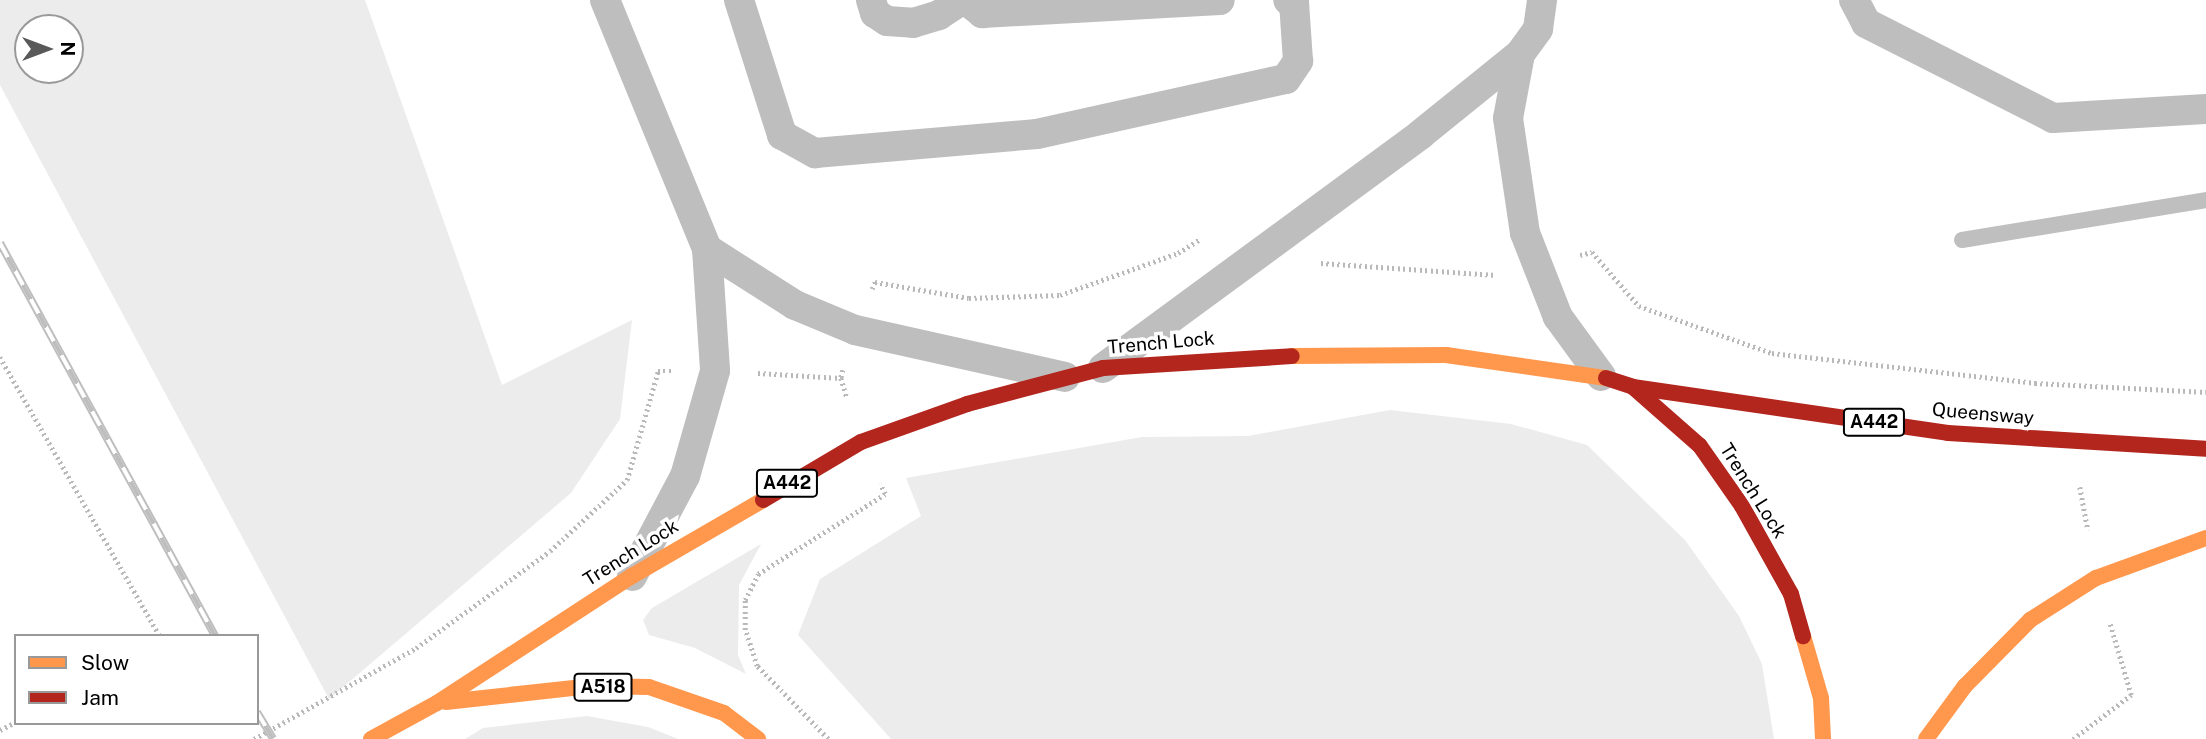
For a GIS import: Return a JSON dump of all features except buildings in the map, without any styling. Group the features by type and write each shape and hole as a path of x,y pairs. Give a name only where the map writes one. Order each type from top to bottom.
{"main road":[{"name":"Trench Lock","path":"371,739 436,704 632,576 861,443 967,404 1103,368 1217,359 1446,355 1601,376 1633,387 1700,446 1742,506 1791,594 1821,698 1823,739"},
{"name":"Queensway","path":"1633,387 1948,433 2206,449"},
{"path":"1926,739 1965,686 2030,620 2096,578 2206,538"},
{"name":"A518","path":"436,704 590,686 649,687 724,713 758,739"}],"lane":[{"path":"605,0 707,249 715,371 685,476 632,576"},
{"path":"739,0 782,135 815,153 1037,134 1286,79 1298,61 1294,2 1288,0"},
{"path":"871,0 875,12 887,21 913,23 939,15 964,0 982,12 1220,0"},
{"path":"1103,368 1421,134 1520,54 1538,29 1542,0"},
{"path":"1854,0 1866,23 2053,118 2206,109"},
{"path":"1520,54 1508,118 1515,189 1535,264 1558,317 1601,376"},
{"path":"707,249 795,305 855,330 1065,377"}],"path":[{"path":"1292,229 1316,263 1487,278 1592,252 1639,306 1772,353 2035,383 2206,392"},
{"path":"828,739 757,666 745,630 745,600 758,574 885,494 861,443 841,378 855,330 875,282 969,298 1060,295 1178,253 1212,232"},
{"path":"0,358 159,634"},
{"path":"254,739 416,648 550,551 627,481 658,371 715,371 841,378"},
{"path":"2073,739 2131,695"}],"shaded area":[{"path":"0,0 365,0 502,385 632,320 620,419 571,493 329,699 0,85"},
{"path":"1390,410 1511,424 1587,445 1685,540 1739,616 1762,664 1774,739 891,739 798,635 820,579 921,516 906,478 1142,437 1248,436"},
{"path":"761,544 739,585 738,655 746,674 695,648 649,635 643,620 652,608"},
{"path":"587,716 648,727 678,739 465,739 483,728"}],"waterway":[{"path":"1962,240 2206,200"}],"railway":[{"path":"0,243 214,634"},
{"path":"259,715 273,739"}],"traffic: slow":[{"path":"1292,356 1446,355 1606,378"},
{"path":"371,739 437,703 632,576 763,500"},
{"path":"1926,739 1965,686 2030,620 2096,578 2206,538"},
{"path":"1803,636 1821,698 1823,739"},
{"path":"446,702 590,686 649,687 724,713 758,739"}],"traffic: jam":[{"path":"763,500 861,442 967,404 1103,368 1292,356"},
{"path":"1606,378 1633,387 1700,446 1742,506 1791,594 1803,636"},
{"path":"1633,387 1948,433 2206,449"}]}
